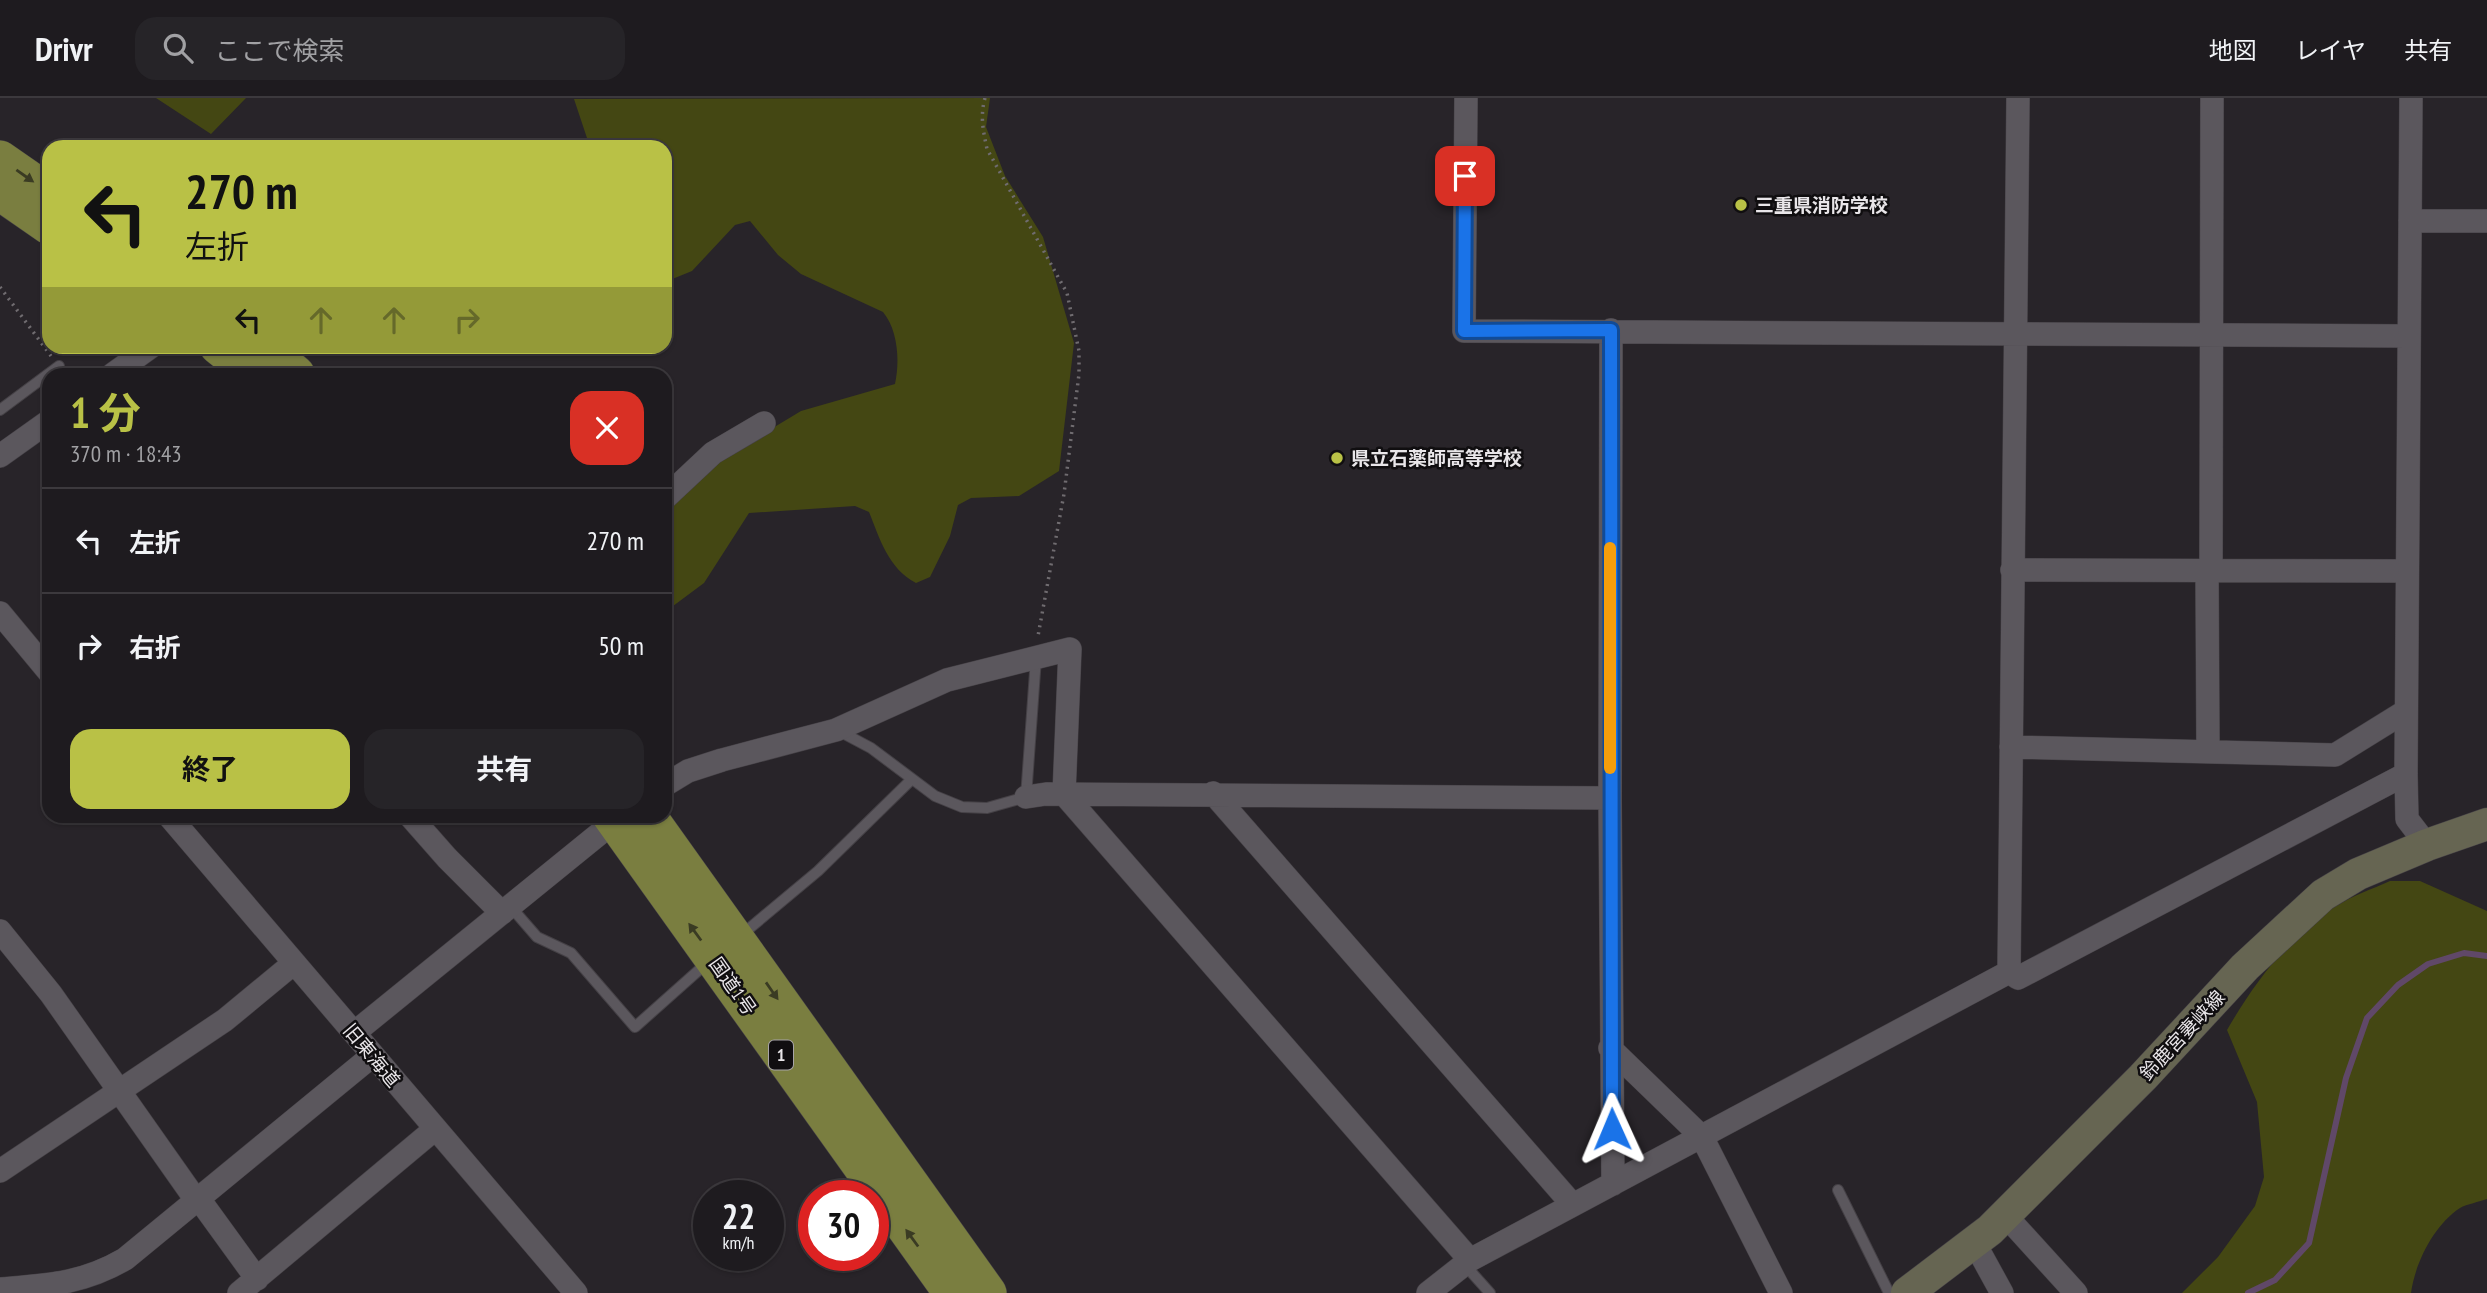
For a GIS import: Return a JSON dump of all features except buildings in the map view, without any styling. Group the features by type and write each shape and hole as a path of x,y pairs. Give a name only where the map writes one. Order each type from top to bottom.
{"highway":[{"path":"0,159 42,188"},
{"path":"0,192 42,221"},
{"path":"228,354 246,368"},
{"path":"272,354 289,368"},
{"name":"国道1号","path":"629,823 952,1293"},
{"name":"国道1号","path":"630,823 988,1293"}],"main road":[{"name":"鈴鹿宮妻峡線","path":"1907,1293 2005,1215 2143,1077 2245,967 2323,895 2358,874 2427,845 2487,824"}],"street":[{"path":"1466,98 1464,331 2408,336"},
{"path":"2009,972 2018,98"},
{"path":"2208,752 2212,98"},
{"path":"2411,98 2406,774 2407,819 2427,845"},
{"path":"2410,222 2487,221"},
{"path":"1611,330 1609,798 1613,1184"},
{"path":"121,368 141,354"},
{"path":"672,491 713,453 764,423"},
{"path":"0,456 42,426"},
{"path":"2012,570 2407,571"},
{"path":"0,613 9,641 42,667"},
{"path":"672,776 836,730 947,680 1070,649 1064,794 1467,1262"},
{"path":"2011,747 2335,755 2406,711"},
{"path":"2009,972 2018,978 2406,774"},
{"path":"1027,797 1064,794 1213,793 1609,798"},
{"path":"1213,793 1572,1204"},
{"name":"旧東海道","path":"175,823 576,1293"},
{"path":"416,823 447,858 506,909"},
{"path":"354,1033 506,909 617,823"},
{"path":"0,931 51,994 197,1200 263,1283"},
{"path":"0,1171 225,1020 294,963"},
{"path":"1428,1293 1467,1262 2009,972"},
{"path":"1610,1048 1702,1137 1781,1293"},
{"path":"0,1289 49,1285 98,1275 125,1259 372,1056"},
{"path":"239,1293 263,1283 435,1129"},
{"path":"2005,1215 2076,1293"},
{"path":"1974,1242 2002,1293"}],"lane":[{"path":"0,410 42,379"},
{"path":"836,730 871,748 934,796 962,807 987,808 1027,797 1036,656"},
{"path":"745,932 818,871 911,780"},
{"path":"506,909 537,937 571,953 635,1027 699,970"},
{"path":"1838,1190 1889,1293"},
{"path":"1467,1262 1490,1293"}],"path":[{"path":"985,98 981,119 987,149 1067,293 1079,351 1079,374 1064,494 1042,602 1036,656"},
{"path":"0,287 42,342"},
{"path":"51,354 60,366"}],"green space":[{"path":"156,98 246,98 211,134"},
{"path":"990,98 986,127 1005,176 1043,237 1074,343 1059,471 1019,496 971,498 958,505 950,536 930,577 916,583 906,577 892,561 869,512 855,506 749,513 704,583 672,607 672,503 705,469 801,411 895,384 897,346 892,328 883,312 801,274 778,255 750,221 735,225 692,271 672,279 672,140 588,140 574,99"},
{"path":"2390,881 2420,881 2487,911 2487,1199 2460,1208 2442,1224 2421,1257 2411,1293 2182,1293 2218,1257 2255,1206 2264,1177 2257,1102 2227,1030 2261,978 2303,931 2342,902"}],"waterway":[{"path":"2248,1293 2275,1280 2309,1243 2346,1078 2367,1018 2398,985 2428,964 2464,953 2487,956"}],"slow traffic":[{"path":"1610,548 1610,768"}],"place":[{"name":"三重県消防学校","path":"1741,205"},
{"name":"県立石薬師高等学校","path":"1337,458"}],"route":[{"path":"1465,176 1464,331 1611,330 1609,798 1612,1129"}]}
